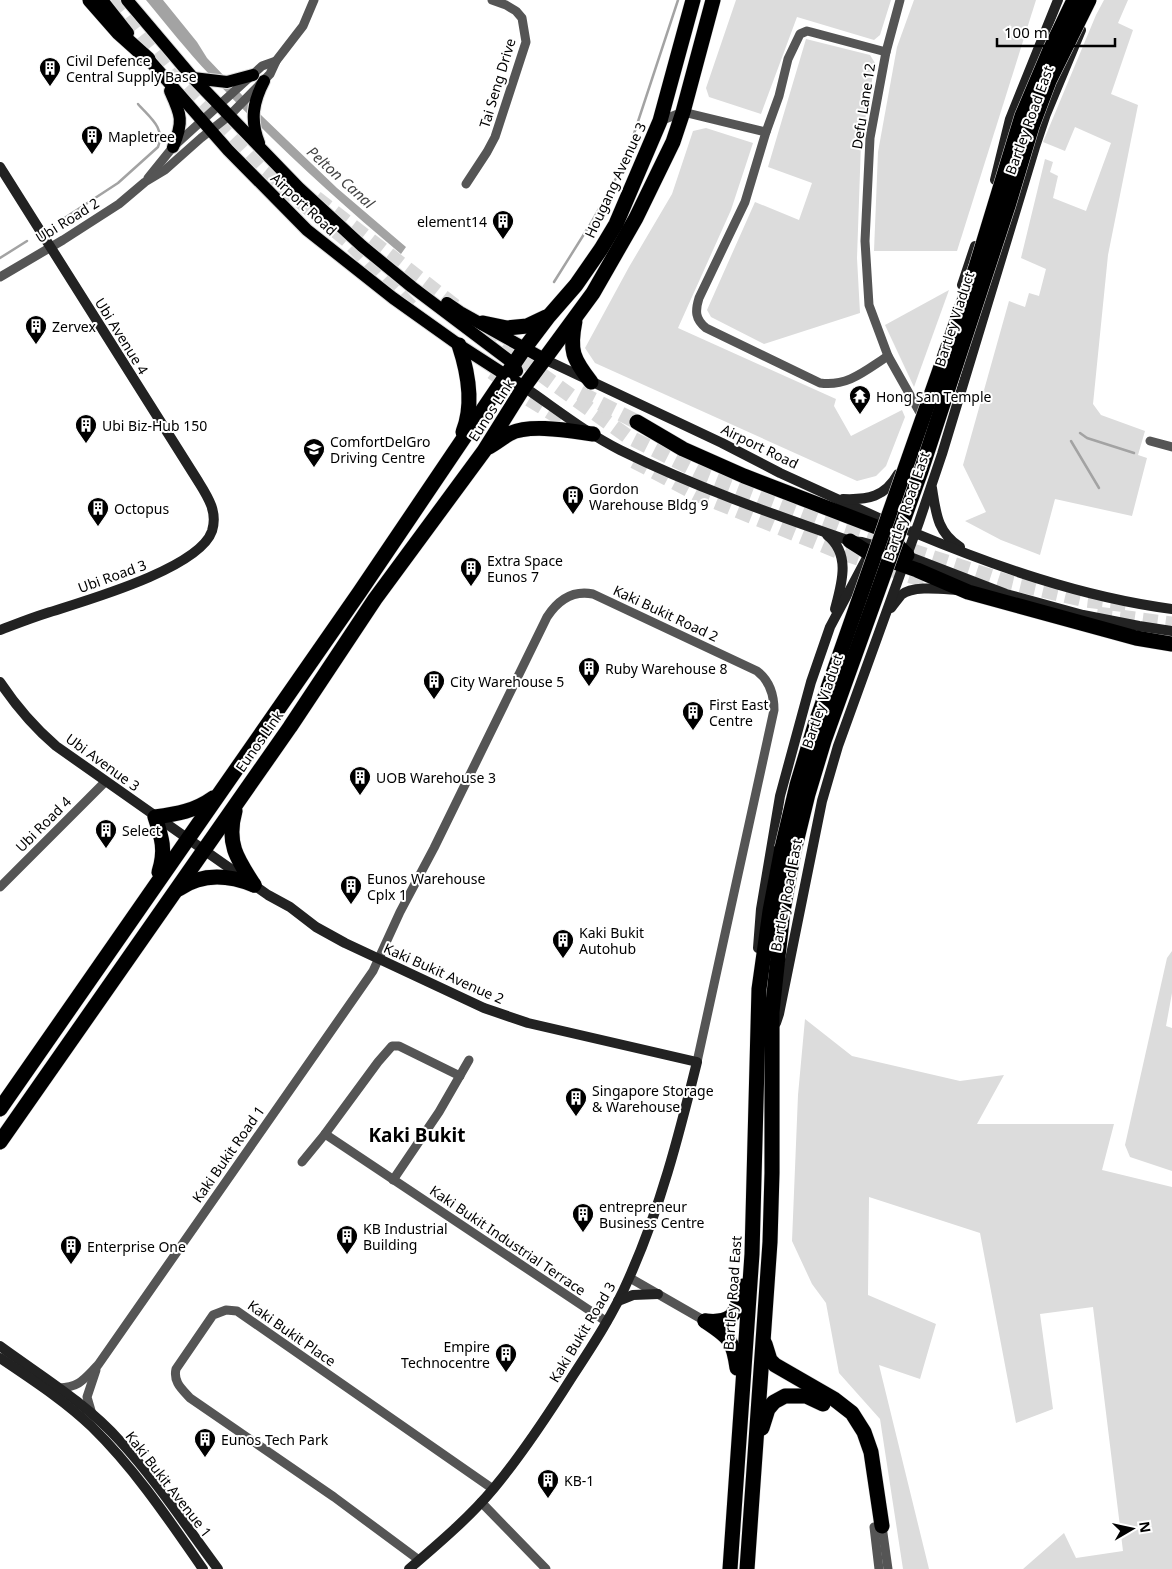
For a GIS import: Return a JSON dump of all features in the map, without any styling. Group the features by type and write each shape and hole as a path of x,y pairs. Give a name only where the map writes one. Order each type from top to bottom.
{"highway":[{"path":"90,0 119,34 148,59"},
{"name":"Hougang Avenue 3","path":"510,370 549,316 576,285 611,232 642,166 660,121 693,0"},
{"path":"546,360 611,263 636,218 673,142 683,112 712,0"},
{"name":"Bartley Viaduct","path":"788,849 797,785 815,726 976,267 1019,126 1040,72 1074,0"},
{"name":"Bartley Viaduct","path":"788,849 808,794 824,741 921,471 1008,206 1032,126 1050,81 1089,0"},
{"path":"669,90 679,92 689,86"},
{"path":"482,323 507,328 527,326 549,316"},
{"path":"576,317 572,334 573,352 576,363 591,382"},
{"path":"458,448 469,413 467,379 464,359 459,345"},
{"name":"Eunos Link","path":"0,1142 290,726 375,599 484,451 524,388 546,360"},
{"name":"Eunos Link","path":"0,1109 156,882 222,791 510,370"},
{"path":"637,422 683,449 744,476 880,524 905,560"},
{"path":"484,451 511,433 533,429 556,429 592,434"},
{"path":"850,541 905,560 968,592 1136,638 1172,644"},
{"path":"156,882 163,860 164,846 155,816 176,814 201,807 222,791"},
{"path":"238,800 231,826 233,849 254,885"},
{"name":"Bartley Road East","path":"730,1569 752,1254 759,989 770,911 788,849"},
{"name":"Bartley Road East","path":"747,1569 764,1334 772,1174 772,1012 788,849"},
{"path":"176,891 185,884 196,880 217,877 232,877 254,885"},
{"path":"705,1321 721,1322 732,1316 736,1310 752,1254"},
{"path":"705,1321 725,1335 734,1348 742,1396"},
{"path":"764,1334 770,1360 781,1369 852,1413 864,1432 870,1452 878,1526"},
{"path":"755,1448 768,1409 774,1402 785,1396 806,1396 834,1410 849,1425 862,1455 878,1526"}],"main road":[{"name":"Airport Road","path":"102,0 148,59 206,126 307,230 393,298 459,345 510,370"},
{"name":"Airport Road","path":"127,0 193,78 299,188 362,246 510,370 524,388 592,434 618,449 696,484 850,541"},
{"name":"Bartley Road East","path":"840,499 863,500 884,492 898,473 990,199 1010,120 1058,0"},
{"name":"Bartley Road East","path":"773,1030 779,1014 822,801 838,746 931,485 1035,147 1095,0"},
{"path":"1039,47 1042,62 1048,68 1059,68 1068,63"},
{"path":"163,77 179,110 181,120 173,147"},
{"path":"193,78 227,82 258,78 252,116 254,128 262,148"},
{"name":"Ubi Avenue 4","path":"0,167 210,501 214,510 214,522"},
{"name":"Airport Road","path":"362,246 409,274 460,312 524,349 780,473 840,499 880,524 915,533 1014,572 1143,606 1172,609"},
{"path":"963,281 974,277 980,279 985,282 990,294"},
{"path":"931,485 938,521 950,540 978,558"},
{"name":"Ubi Road 3","path":"0,630 157,575 202,547 208,538 214,522"},
{"name":"Bartley Road East","path":"759,989 758,943 761,909 780,796 811,682 830,627 871,549 880,524"},
{"path":"823,532 835,541 839,547 842,564 840,587 830,627"},
{"path":"905,560 1006,594 1083,615 1172,631"},
{"path":"886,613 908,591 928,589 968,592"},
{"name":"Ubi Avenue 3","path":"0,682 23,714 56,746 204,850"},
{"name":"Kaki Bukit Avenue 2","path":"204,850 254,885 290,907 316,927 471,1003 528,1023 697,1062"},
{"name":"Kaki Bukit Road 3","path":"409,1569 433,1549 493,1489 533,1437 607,1322 630,1278 660,1198 672,1161 697,1062"},
{"path":"618,1301 633,1295 658,1294"},
{"name":"Kaki Bukit Avenue 1","path":"0,1346 59,1388 92,1414 120,1440 147,1473 218,1569"},
{"name":"Kaki Bukit Avenue 1","path":"0,1358 70,1409 98,1433 138,1479 203,1569"}],"street":[{"path":"258,78 270,74 276,60 304,26 314,0"},
{"name":"Tai Seng Drive","path":"466,184 495,136 526,42 522,18 516,10 492,0"},
{"path":"886,52 900,0"},
{"name":"Defu Lane 12","path":"888,356 845,382 832,384 820,382 706,328 700,323 695,310 745,202 788,59 800,34 807,31 886,52 870,138 865,241 869,305 888,356 919,411"},
{"name":"Ubi Road 2","path":"0,277 51,248 119,204 146,182 165,170 206,126 220,105 258,78"},
{"name":"Ubi Road 2","path":"146,182 173,147 206,126 230,115 258,78"},
{"path":"660,121 683,112 766,132"},
{"path":"911,398 923,400"},
{"path":"1150,440 1172,447"},
{"name":"Kaki Bukit Road 2","path":"378,959 547,617 558,602 567,597 584,592 593,594 757,671 763,676 772,690 774,710 697,1062"},
{"name":"Ubi Road 4","path":"0,887 105,782"},
{"name":"Kaki Bukit Road 1","path":"59,1388 70,1388 80,1384 98,1365 373,971 378,959"},
{"path":"302,1162 392,1046 399,1046 460,1076"},
{"path":"394,1180 439,1112 469,1060"},
{"name":"Kaki Bukit Industrial Terrace","path":"325,1134 607,1322"},
{"path":"630,1278 705,1321"},
{"name":"Kaki Bukit Place","path":"419,1560 334,1496 190,1398 179,1386 175,1379 176,1369 213,1315 226,1310 237,1311 493,1489"},
{"name":"Kaki Bukit Road 1","path":"92,1414 87,1397 98,1365"},
{"path":"482,1502 546,1569"},
{"path":"878,1526 879,1569"},
{"path":"878,1526 888,1569"}],"shaded area":[{"path":"146,0 163,0 197,42 207,58 262,116 337,188 406,247 401,254 327,190 279,145 202,66"},
{"path":"736,0 891,0 880,35 874,40 797,17 761,114 709,97 706,88"},
{"path":"914,0 1036,0 957,251 874,251 878,152 897,47"},
{"path":"1104,0 1128,0 1118,23 1133,30 1111,94 1138,105 1108,255 1093,404 1101,415 1145,431 1138,455 1147,458 1132,516 1055,499 1040,555 1001,540 965,521 986,512 963,465 1009,301 1025,307 1029,293 1039,296 1046,269 1021,258 1045,159 1053,162 1050,172 1058,176 1053,198 1086,211 1111,143 1075,127 1065,151 1043,142"},
{"path":"806,39 870,55 875,63 861,143 857,258 860,313 764,344 711,317 707,310 755,202 799,220 812,183 768,167"},
{"path":"706,128 753,143 731,210 678,328 836,399 834,406 851,436 902,410 905,417 886,466 876,476 857,481 595,363 585,348 629,267 672,194 693,131"},
{"path":"949,290 914,387 885,325"},
{"path":"1172,951 1172,993 1166,1026 1172,1028 1172,1171 1130,1157 1125,1145 1167,958"},
{"path":"805,1019 852,1056 960,1081 1004,1075 977,1124 1114,1124 1102,1170 1172,1187 1172,1569 1023,1569 1064,1533 1076,1558 1123,1551 1093,1307 1040,1314 1053,1409 1016,1423 980,1233 869,1197 868,1295 936,1324 920,1379 879,1365 929,1569 903,1569 880,1419 839,1373 826,1303 812,1284 792,1241 798,1095"}],"waterway":[{"path":"554,282 591,223 624,164 678,0"},
{"path":"60,221 118,183 158,147 160,140 158,128 138,104"},
{"path":"0,258 27,241"},
{"path":"1080,433 1087,438 1134,453"},
{"path":"1071,441 1099,488"}],"tunnel":[{"path":"112,0 171,75 259,167 348,241 414,310"},
{"path":"316,198 460,310"},
{"path":"486,330 542,375 627,436 703,474 845,529 1008,582 1085,600 1128,605"},
{"path":"492,372 526,397 573,426"},
{"path":"580,393 637,422"},
{"path":"634,461 699,495 840,552 934,582"},
{"path":"1097,614 1172,624"}],"place":[{"name":"Civil Defence Central Supply Base","path":"50,87"},
{"name":"Mapletree","path":"92,155"},
{"name":"element14","path":"503,240"},
{"name":"Zervex","path":"36,345"},
{"name":"Hong San Temple","path":"860,415"},
{"name":"Ubi Biz-Hub 150","path":"86,444"},
{"name":"ComfortDelGro Driving Centre","path":"314,468"},
{"name":"Gordon Warehouse Bldg 9","path":"573,515"},
{"name":"Octopus","path":"98,527"},
{"name":"Extra Space Eunos 7","path":"471,587"},
{"name":"Ruby Warehouse 8","path":"589,687"},
{"name":"City Warehouse 5","path":"434,700"},
{"name":"First East Centre","path":"693,731"},
{"name":"UOB Warehouse 3","path":"360,796"},
{"name":"Select","path":"106,849"},
{"name":"Eunos Warehouse Cplx 1","path":"351,905"},
{"name":"Kaki Bukit Autohub","path":"563,959"},
{"name":"Singapore Storage & Warehouse","path":"576,1117"},
{"name":"entrepreneur Business Centre","path":"583,1233"},
{"name":"KB Industrial Building","path":"347,1255"},
{"name":"Enterprise One","path":"71,1265"},
{"name":"Empire Technocentre","path":"506,1373"},
{"name":"Eunos Tech Park","path":"205,1458"},
{"name":"KB-1","path":"548,1499"}],"district":[{"name":"Kaki Bukit","path":"417,1135"}],"water label":[{"name":"Pelton Canal","path":"341,177"}]}
